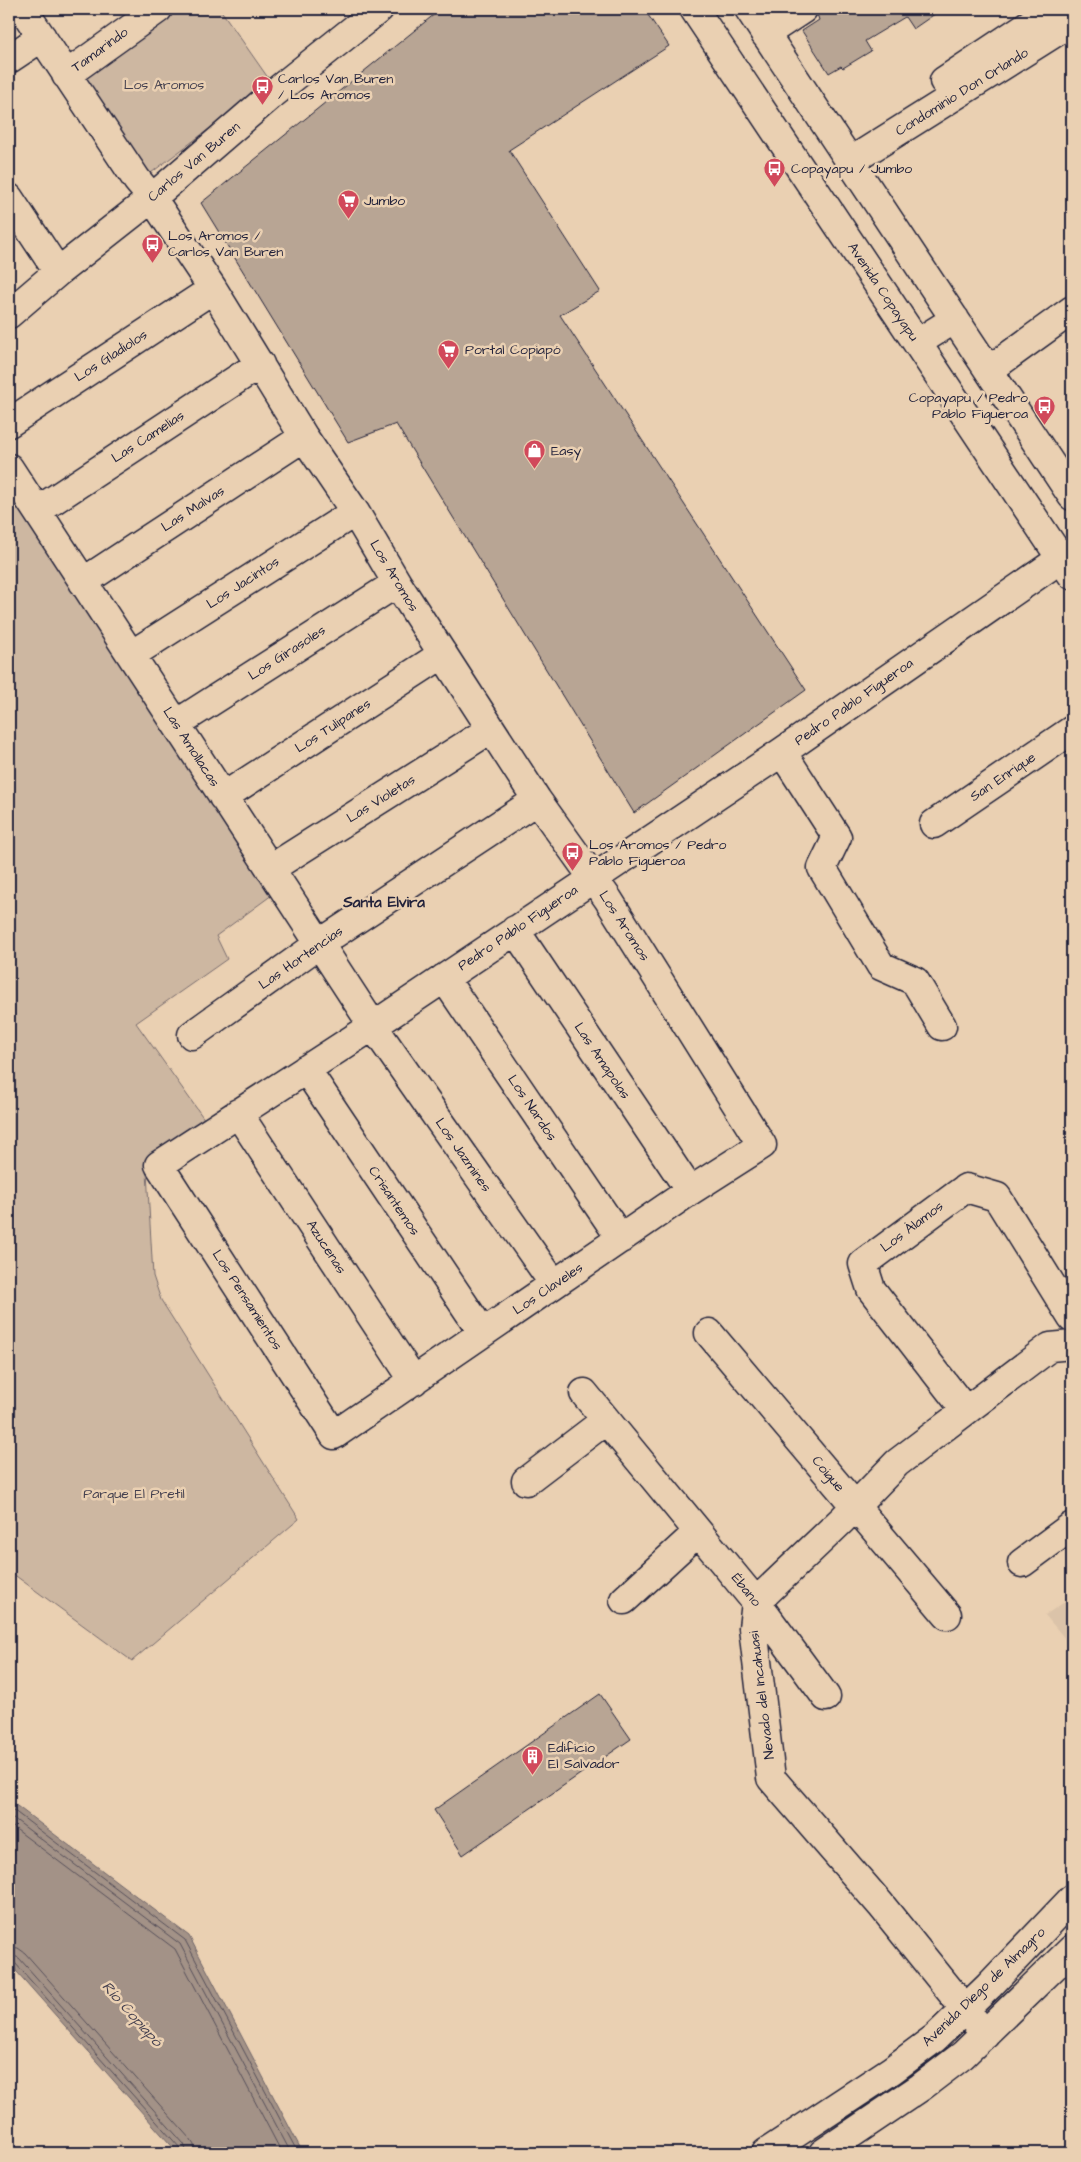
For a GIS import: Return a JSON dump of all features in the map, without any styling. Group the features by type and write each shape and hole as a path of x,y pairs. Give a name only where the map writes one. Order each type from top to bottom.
{"main road":[{"name":"Los Aromos","path":"22,9 213,289 304,437 355,512 491,730 592,878 762,1145"},
{"name":"Tamarindo","path":"66,75 158,9"},
{"name":"Carlos Van Buren","path":"9,314 58,272 152,198 269,97 379,9"},
{"name":"Avenida Copayapu","path":"694,9 917,344 1068,561"},
{"path":"749,9 1072,496"},
{"path":"765,34 803,9"},
{"path":"847,155 1052,9"},
{"name":"Condominio Don Orlando","path":"847,155 1072,22"},
{"path":"9,59 42,37"},
{"path":"9,198 58,272"},
{"name":"Los Gladiolos","path":"9,423 213,289"},
{"path":"989,370 1072,310"},
{"path":"917,344 955,319"},
{"name":"Las Camelias","path":"37,511 260,364"},
{"name":"Las Malvas","path":"83,582 304,437"},
{"name":"Las Amollacas","path":"9,468 373,1026"},
{"name":"Los Jacintos","path":"131,655 355,512"},
{"name":"Pedro Pablo Figueroa","path":"159,1165 373,1026 1068,561"},
{"name":"Los Girasoles","path":"176,724 397,582"},
{"name":"Los Tulipanes","path":"223,797 443,654"},
{"name":"Las Violetas","path":"270,868 491,730"},
{"name":"San Enrique","path":"934,824 1072,730"},
{"path":"782,752 837,837 822,868 881,966 915,981 942,1026"},
{"name":"Las Hortencias","path":"192,1035 319,944 537,800"},
{"name":"Las Amapolas","path":"515,930 690,1192"},
{"name":"Los Nardos","path":"444,978 621,1239"},
{"name":"Los Jazmines","path":"373,1026 554,1284"},
{"name":"Crisantemos","path":"306,1069 483,1333"},
{"name":"Azucenas","path":"238,1113 414,1380"},
{"name":"Los Claveles","path":"334,1435 554,1284 762,1145"},
{"name":"Los Pensamientos","path":"159,1165 334,1435"},
{"name":"Los Álamos","path":"965,1410 871,1289 863,1264 966,1188 997,1197 1072,1318"},
{"name":"Coigue","path":"709,1333 947,1615"},
{"path":"756,1602 855,1506 896,1463 1050,1346 1072,1345"},
{"name":"Ébano","path":"584,1392 756,1602 826,1697"},
{"path":"526,1481 606,1420"},
{"path":"1022,1563 1072,1526"},
{"path":"624,1600 698,1532"},
{"name":"Nevado del Incahuasi","path":"756,1602 753,1628 771,1778 985,2034"},
{"name":"Avenida Diego de Almagro","path":"766,2153 910,2057 935,2038 1072,1899"},
{"path":"823,2153 921,2087 963,2055 1072,1949"}],"shaded area":[{"path":"1072,1597 1072,1647 1045,1615"}],"green space":[{"name":"Los Aromos","path":"165,9 220,9 271,82 147,176 74,73"},
{"name":"Parque El Pretil","path":"9,484 276,892 216,936 227,959 136,1023 207,1123 147,1172 153,1276 161,1300 299,1519 132,1661 9,1571"}],"water":[{"name":"Río Copiapó","path":"9,1800 189,1936 303,2153 178,2153 9,1963"}],"building":[{"name":"Portal Copiapó","path":"441,9 644,9 669,46 509,150 600,291 560,315 806,690 634,813 396,424 348,442 201,203"},
{"path":"826,9 942,9 913,29 905,17 865,41 871,51 843,68 841,66 829,73 802,31 819,20 817,14"},
{"name":"Edificio El Salvador","path":"600,1694 631,1739 463,1855 434,1810"}],"place":[{"name":"Carlos Van Buren / Los Aromos","path":"262,106"},
{"name":"Copayapu / Jumbo","path":"775,188"},
{"name":"Jumbo","path":"348,220"},
{"name":"Los Aromos / Carlos Van Buren","path":"152,263"},
{"name":"Portal Copiapó","path":"449,369"},
{"name":"Copayapu / Pedro Pablo Figueroa","path":"1044,425"},
{"name":"Easy","path":"535,470"},
{"name":"Los Aromos / Pedro Pablo Figueroa","path":"573,872"},
{"name":"Edificio El Salvador","path":"532,1775"}],"district":[{"name":"Santa Elvira","path":"384,902"}]}
